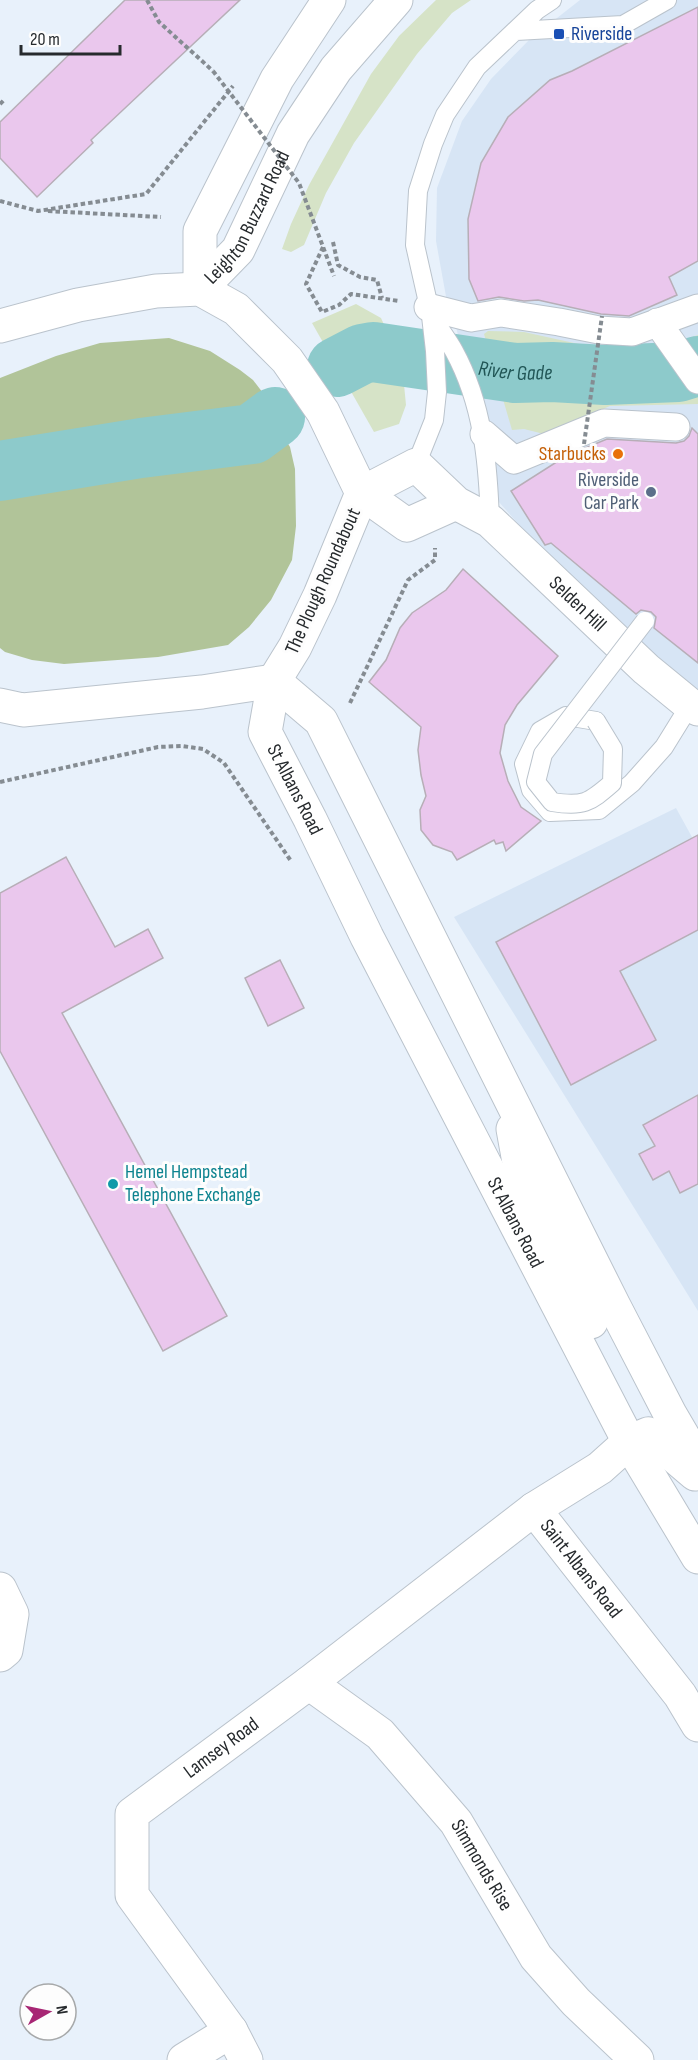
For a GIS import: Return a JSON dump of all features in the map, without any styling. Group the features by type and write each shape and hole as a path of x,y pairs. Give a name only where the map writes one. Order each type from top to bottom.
{"main road":[{"name":"Leighton Buzzard Road","path":"200,289 200,231 277,78 329,0"},
{"name":"Leighton Buzzard Road","path":"200,289 238,250 293,134 336,69 396,0"},
{"path":"0,326 78,305 156,291 200,289"},
{"name":"The Plough Roundabout","path":"200,289 236,309 287,360 323,412 362,493 320,596 296,647 274,681"},
{"path":"417,465 362,493 407,525 456,503"},
{"name":"Selden Hill","path":"417,465 456,503 490,521 646,669 694,707"},
{"path":"0,705 23,710 202,692 274,681 321,721 614,1306 670,1414 698,1462"},
{"name":"St Albans Road","path":"274,681 265,732 367,937 629,1443 698,1557"},
{"path":"506,1092 522,1179 627,1395 629,1443 648,1434 698,1477"},
{"name":"Saint Albans Road","path":"629,1443 600,1468 534,1509 676,1690 698,1725"},
{"name":"Lamsey Road","path":"246,2060 231,2031 132,1895 132,1814 309,1683 534,1509"},
{"path":"0,1589 12,1614 6,1650 0,1655"},
{"name":"Simmonds Rise","path":"309,1683 380,1734 456,1822 536,1957 576,2002 638,2060"},
{"path":"184,2060 231,2031"}],"street":[{"path":"429,311 471,318 501,313 559,321 599,330 632,332 698,308"},
{"path":"657,322 698,380"},
{"path":"484,434 514,460 604,423 689,428"}],"lane":[{"path":"490,521 484,434 466,376 445,350 429,311 415,245 418,191 445,115 477,67 537,10 552,0"},
{"path":"516,31 623,25 667,0"},
{"path":"417,465 434,420 445,350"},
{"path":"645,621 584,701 577,710 570,719 549,746 543,754 536,782 552,802 574,806 593,799 612,783 613,749 596,721 586,720 576,718 566,716 540,731 524,764 531,790 550,812 600,810 632,783 664,747 694,707"}],"path":[{"path":"147,0 159,22 213,70 299,183 334,276"},
{"path":"38,211 146,194 236,83"},
{"path":"0,201 38,211 161,217"},
{"path":"333,242 338,265 360,278 377,280 382,298"},
{"path":"323,247 306,284 322,312 339,305 351,294 382,298 429,311"},
{"path":"584,444 602,316"},
{"path":"347,708 408,580 435,561 435,547"},
{"path":"0,782 158,747 182,746 203,749 224,763 263,822"}],"shaded area":[{"path":"580,0 698,0 698,709 646,669 499,502 456,327 447,302 436,241 437,188 462,121 491,79 529,40"},
{"path":"676,808 698,848 698,1311 454,917"}],"green space":[{"path":"436,0 471,0 452,13 417,54 354,143 326,193 304,245 291,252 282,249 309,185 371,74 399,36"},
{"path":"356,304 381,318 402,364 406,405 399,424 374,432 312,323"},
{"path":"488,331 524,332 615,352 634,353 656,350 698,335 698,404 610,406 544,434 524,429 512,430 484,334"},
{"path":"169,338 210,351 253,380 263,393 265,407 290,447 295,469 296,526 292,560 271,600 249,627 228,645 158,657 64,664 32,660 5,652 0,648 0,378 56,356 100,343"}],"building":[{"path":"125,0 240,0 91,140 93,143 37,197 0,158 0,122"},
{"path":"698,7 698,261 669,277 677,295 629,316 601,314 538,300 524,301 499,297 478,301 469,279 468,219 481,163 508,117 550,80"},
{"name":"Riverside Car Park","path":"692,428 698,434 698,663 654,628 656,617 651,612 641,610 636,614 551,543 545,545 511,491 566,456 607,439 676,443 684,441"},
{"path":"463,569 558,656 517,705 505,725 500,753 508,781 521,807 541,821 506,851 503,842 496,844 494,840 457,860 452,852 433,845 421,830 420,810 426,796 418,750 421,727 369,682 386,660 400,628 412,613 446,590"},
{"path":"698,835 698,930 620,971 656,1040 571,1085 496,942"},
{"name":"Hemel Hempstead Telephone Exchange","path":"66,857 115,947 148,929 163,958 62,1013 227,1316 163,1351 0,1051 0,893"},
{"path":"280,960 304,1008 268,1026 245,978"},
{"path":"698,1095 698,1184 680,1193 669,1171 653,1180 639,1154 655,1146 643,1125"}],"waterway":[{"name":"River Gade","path":"337,367 362,354 373,352 515,373 552,372 605,375 678,372 698,366"},
{"name":"River Gade","path":"0,471 141,448 252,434 275,417"}],"place":[{"name":"Riverside","path":"559,34"},
{"name":"Starbucks","path":"618,454"},
{"name":"Riverside Car Park","path":"651,492"},
{"name":"Hemel Hempstead Telephone Exchange","path":"113,1184"}]}
